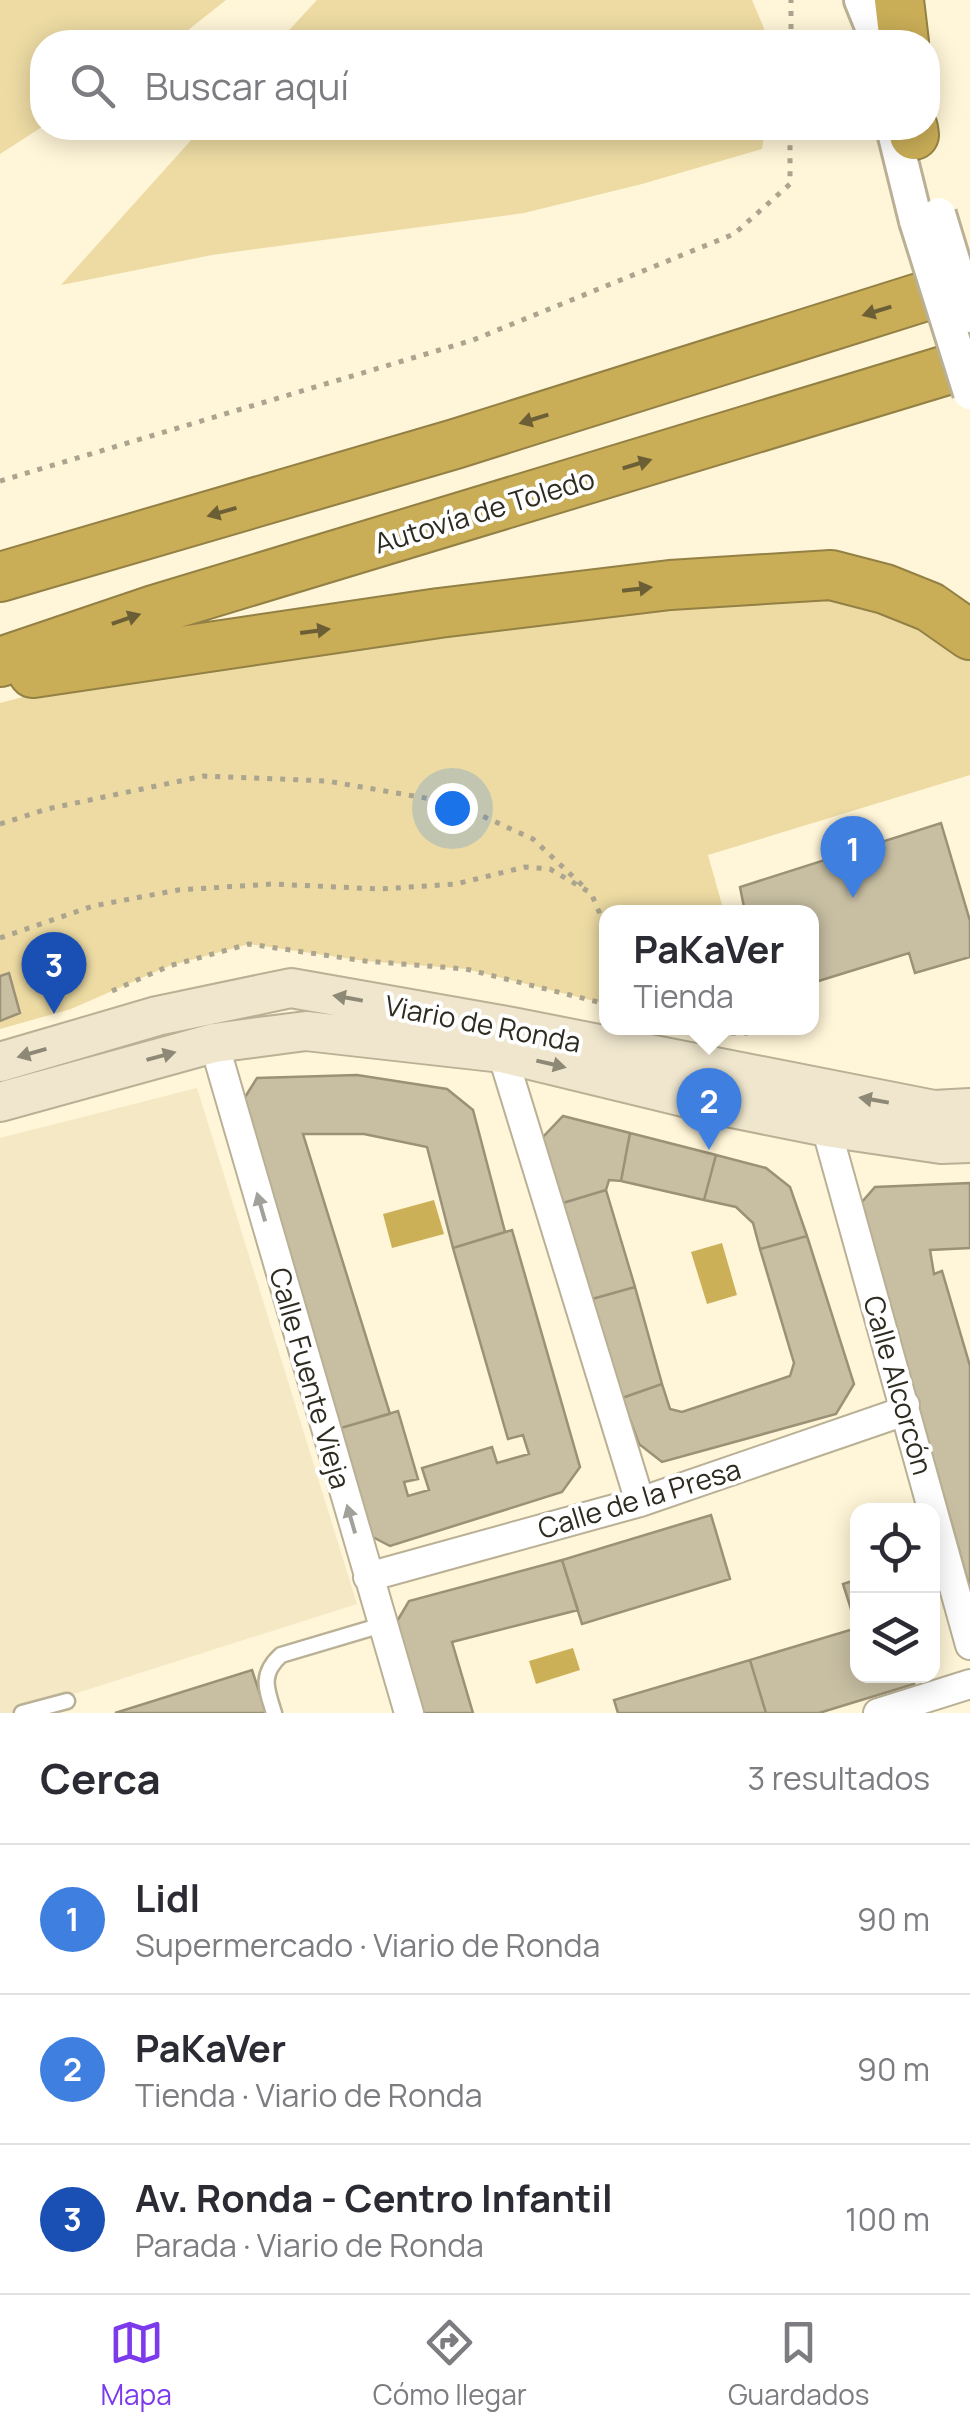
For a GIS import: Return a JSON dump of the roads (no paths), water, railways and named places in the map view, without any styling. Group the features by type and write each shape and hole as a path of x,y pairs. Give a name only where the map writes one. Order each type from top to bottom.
{"highway":[{"path":"899,0 903,30"},
{"path":"0,577 455,444 970,282"},
{"name":"Autovía de Toledo","path":"0,662 964,336"},
{"path":"0,678 439,613 670,585 831,575 885,589 930,608 970,635"}],"main road":[{"name":"Viario de Ronda","path":"0,1062 157,1016 291,988 512,1026 934,1110 970,1108"},
{"name":"Viario de Ronda","path":"0,1102 214,1043 306,1032 502,1053 826,1126 941,1144 970,1144"}],"street":[{"path":"861,1 871,30"},
{"path":"910,140 928,217 964,336 970,393"},
{"name":"Calle Fuente Vieja","path":"214,1043 409,1713"},
{"path":"502,1053 640,1502"},
{"name":"Calle Alcorcón","path":"826,1126 970,1644"},
{"name":"Calle de la Presa","path":"368,1577 640,1502 893,1415 905,1405"},
{"path":"878,1713 970,1684"}],"lane":[{"path":"274,1713 264,1682 269,1666 282,1656 382,1625"},
{"path":"22,1713 67,1701"}],"place":[{"name":"Lidl","path":"853,898"},
{"name":"Av. Ronda - Centro Infantil","path":"54,1014"},
{"name":"PaKaVer","path":"709,1150"}]}
